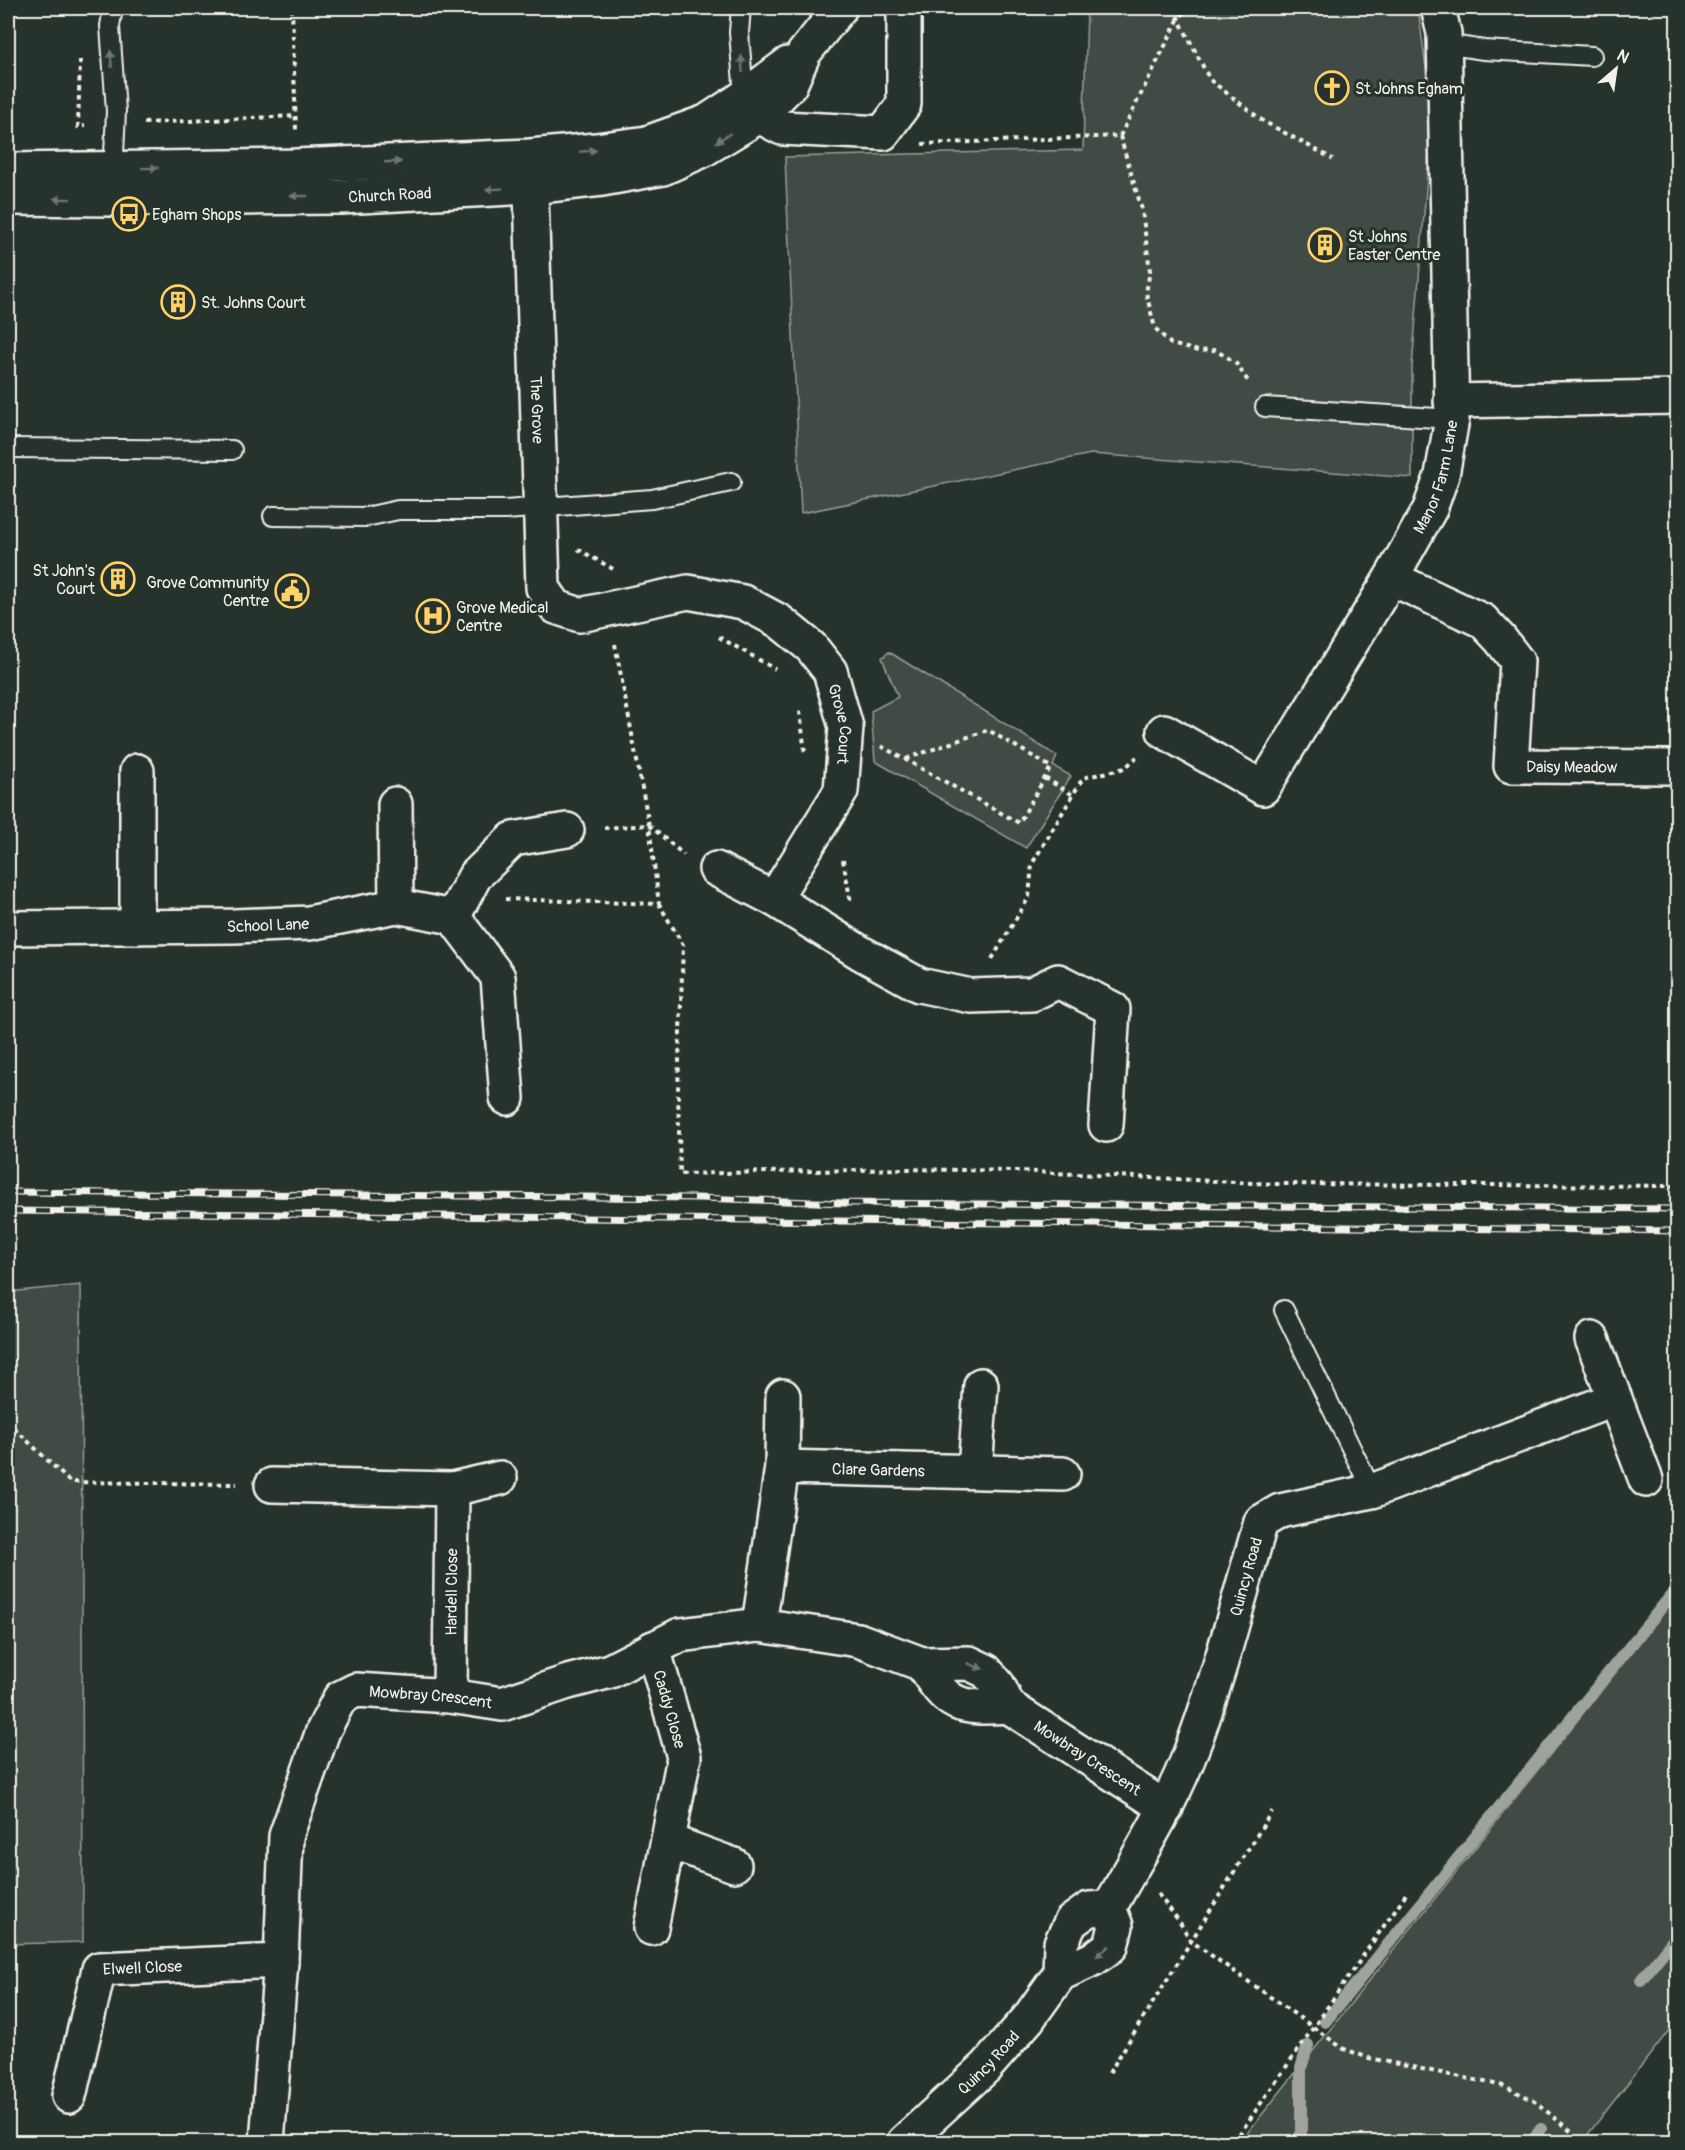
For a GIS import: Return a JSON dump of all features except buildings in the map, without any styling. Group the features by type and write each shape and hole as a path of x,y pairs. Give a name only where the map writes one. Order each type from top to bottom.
{"street":[{"name":"Church Road","path":"8,170 113,184 341,197 530,171 602,179 663,168 701,152 752,106 790,85 804,53 840,8"},
{"path":"752,106 782,128 883,133 904,104 904,8"},
{"name":"Manor Farm Lane","path":"1164,731 1263,788 1391,578 1430,509 1442,475 1451,410 1444,44 1438,8"},
{"name":"The Grove","path":"530,171 543,588 556,607 580,615 608,608"},
{"name":"Church Road","path":"8,198 113,184"},
{"path":"1451,410 1677,397"},
{"name":"Daisy Meadow","path":"1391,578 1483,621 1517,661 1511,766 1674,767"},
{"name":"Grove Court","path":"608,608 688,592 742,602 779,621 811,647 830,671 846,727 841,791 774,899"},
{"path":"137,771 137,927"},
{"path":"395,804 396,906"},
{"path":"507,1098 498,977 453,917 475,876 513,839 567,830"},
{"path":"716,869 774,899 861,953 919,985 971,996 1032,994 1058,981 1113,1009 1106,1125"},
{"name":"School Lane","path":"8,928 309,923 396,906 453,917"},
{"path":"1592,1339 1646,1480"},
{"path":"975,1471 981,1385"},
{"path":"759,1625 782,1467 783,1396"},
{"name":"Quincy Road","path":"904,2142 986,2067 1028,2019 1060,1974 1061,1943 1071,1922 1089,1909 1108,1908 1166,1808 1209,1703 1261,1522 1280,1511 1372,1491 1615,1399"},
{"name":"Clare Gardens","path":"782,1467 1063,1474"},
{"path":"272,1485 452,1489 500,1478"},
{"name":"Hardell Close","path":"450,1696 452,1489"},
{"name":"Mowbray Crescent","path":"267,2142 281,1961 286,1836 322,1731 340,1698 356,1690 450,1696 502,1704 610,1671 680,1635 759,1625 858,1640 922,1664 938,1690 952,1702 978,1708 1008,1707 1166,1808"},
{"name":"Caddy Close","path":"651,1928 684,1757 653,1648"},
{"path":"668,1841 734,1865"},
{"name":"Elwell Close","path":"69,2096 99,1969 281,1961"}],"lane":[{"path":"113,8 110,26 115,117 113,184"},
{"path":"741,8 739,32 752,106"},
{"path":"1444,44 1484,50 1592,56"},
{"path":"1265,407 1451,410"},
{"path":"8,448 232,450"},
{"path":"273,516 366,517 398,510 505,510 542,517 652,499 731,482"},
{"path":"1284,1310 1372,1491"}],"path":[{"path":"292,8 297,137"},
{"path":"1173,8 1210,80 1263,121 1333,159"},
{"path":"1187,8 1178,20 1120,136 1142,210 1150,271 1146,293 1155,328 1171,344 1198,351 1215,350 1235,362 1265,407"},
{"path":"80,58 78,127 115,117 296,116"},
{"path":"918,144 1120,136"},
{"path":"542,517 630,580 645,600"},
{"path":"608,608 649,825 659,904 683,945 678,1089 680,1174 904,1169 1274,1184 1677,1186"},
{"path":"718,637 778,670"},
{"path":"800,705 805,763"},
{"path":"846,727 1019,823 1051,767 988,730 906,759"},
{"path":"971,996 1029,897 1032,864 1083,778 1125,768 1164,731"},
{"path":"1045,778 1073,795"},
{"path":"824,819 840,843 861,953"},
{"path":"567,830 649,825 692,863 716,869"},
{"path":"453,917 502,899 659,904"},
{"path":"8,1422 70,1482 272,1485"},
{"path":"1108,2073 1272,1811"},
{"path":"1132,1865 1158,1894 1191,1941 1344,2049 1369,2058 1504,2086 1533,2100 1573,2133"},
{"path":"1234,2142 1314,2030 1406,1894"}],"shaded area":[{"path":"1087,8 1418,8 1432,113 1412,367 1412,478 1091,454 801,513 785,157 1083,150"},
{"path":"889,652 1057,756 1053,766 1071,776 1026,848 875,761 871,711 898,697 882,658"},
{"path":"81,1285 83,1942 8,1944 8,1292"},
{"path":"1677,1596 1677,2020 1582,2142 1240,2142"}],"waterway":[{"path":"1325,2022 1678,1587"},
{"path":"1641,1980 1678,1934"},
{"path":"1301,2142 1301,2068 1308,2045"},
{"path":"1532,2142 1541,2129"}],"railway":[{"path":"8,1192 697,1198 844,1203 1678,1209"},
{"path":"8,1211 1678,1231"}],"place":[{"name":"St Johns Egham","path":"1332,88"},
{"name":"Egham Shops","path":"129,214"},
{"name":"St Johns Easter Centre","path":"1325,245"},
{"name":"St. Johns Court","path":"178,302"},
{"name":"St John's Court","path":"118,579"},
{"name":"Grove Community Centre","path":"292,591"},
{"name":"Grove Medical Centre","path":"433,616"}]}
